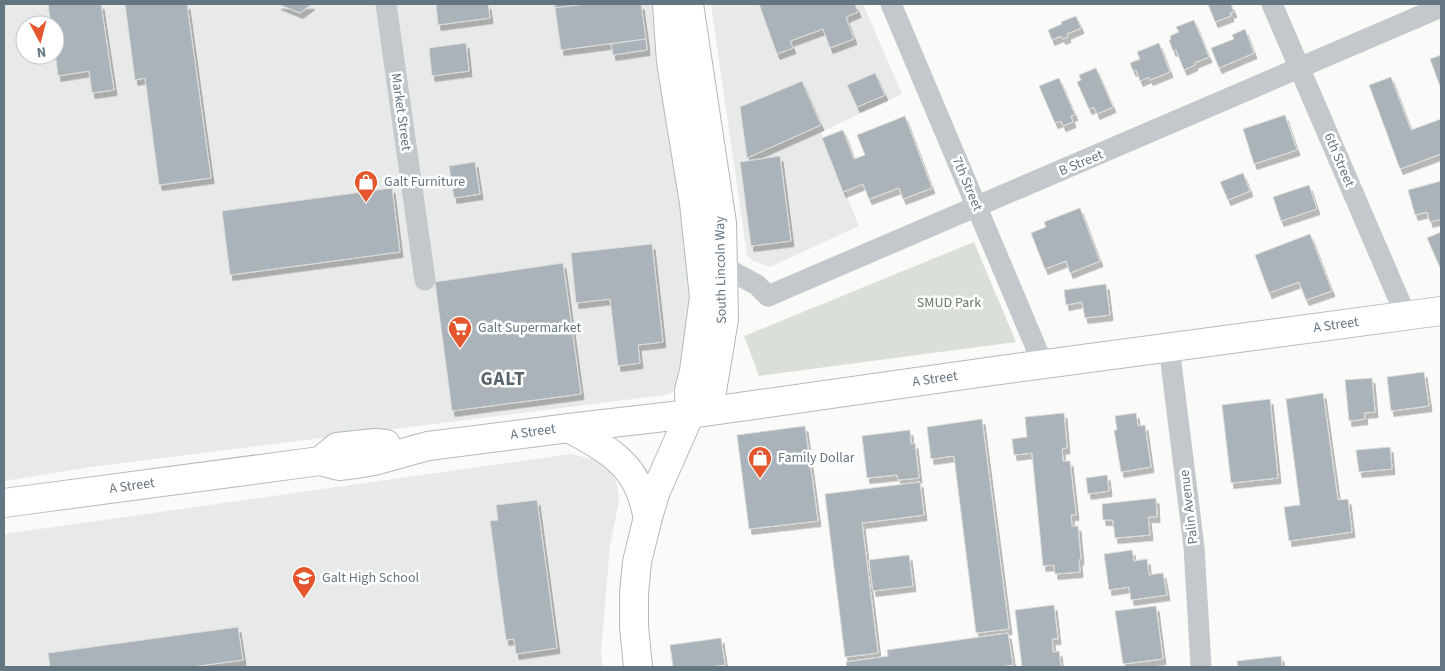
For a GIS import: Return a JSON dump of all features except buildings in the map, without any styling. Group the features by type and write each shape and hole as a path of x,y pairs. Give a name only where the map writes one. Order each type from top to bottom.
{"main road":[{"name":"South Lincoln Way","path":"667,4 671,62 694,203 704,296 694,371 689,390 690,414"},
{"name":"South Lincoln Way","path":"689,4 718,192 724,268 724,319 712,391 690,414"},
{"name":"A Street","path":"4,503 320,461 339,466 356,464 428,446 690,414 1043,364 1441,311"},
{"path":"638,667 634,627 634,592 638,562 656,491 690,414"},
{"path":"569,428 610,450 619,458 640,489 648,517"}],"street":[{"name":"Market Street","path":"386,4 424,280"},
{"name":"7th Street","path":"891,4 1043,364"},
{"name":"6th Street","path":"1272,4 1406,316"},
{"name":"B Street","path":"724,268 757,285 768,296 1441,7"},
{"name":"Palin Avenue","path":"1169,347 1194,547 1201,667"}],"shaded area":[{"path":"4,4 659,4 693,319 684,376 675,391 665,395 91,467 4,481"},
{"path":"711,4 863,4 902,94 821,132 859,226 770,267 753,261 747,255"},
{"name":"Galt High School","path":"571,454 596,460 611,473 617,483 619,501 610,546 601,653 603,667 4,667 4,534"}],"green space":[{"name":"SMUD Park","path":"974,242 1016,342 759,376 744,336"}],"place":[{"name":"Galt Furniture","path":"366,203"},
{"name":"Galt Supermarket","path":"460,349"},
{"name":"Family Dollar","path":"760,479"},
{"name":"Galt High School","path":"304,599"}],"district":[{"name":"GALT","path":"503,379"}]}
